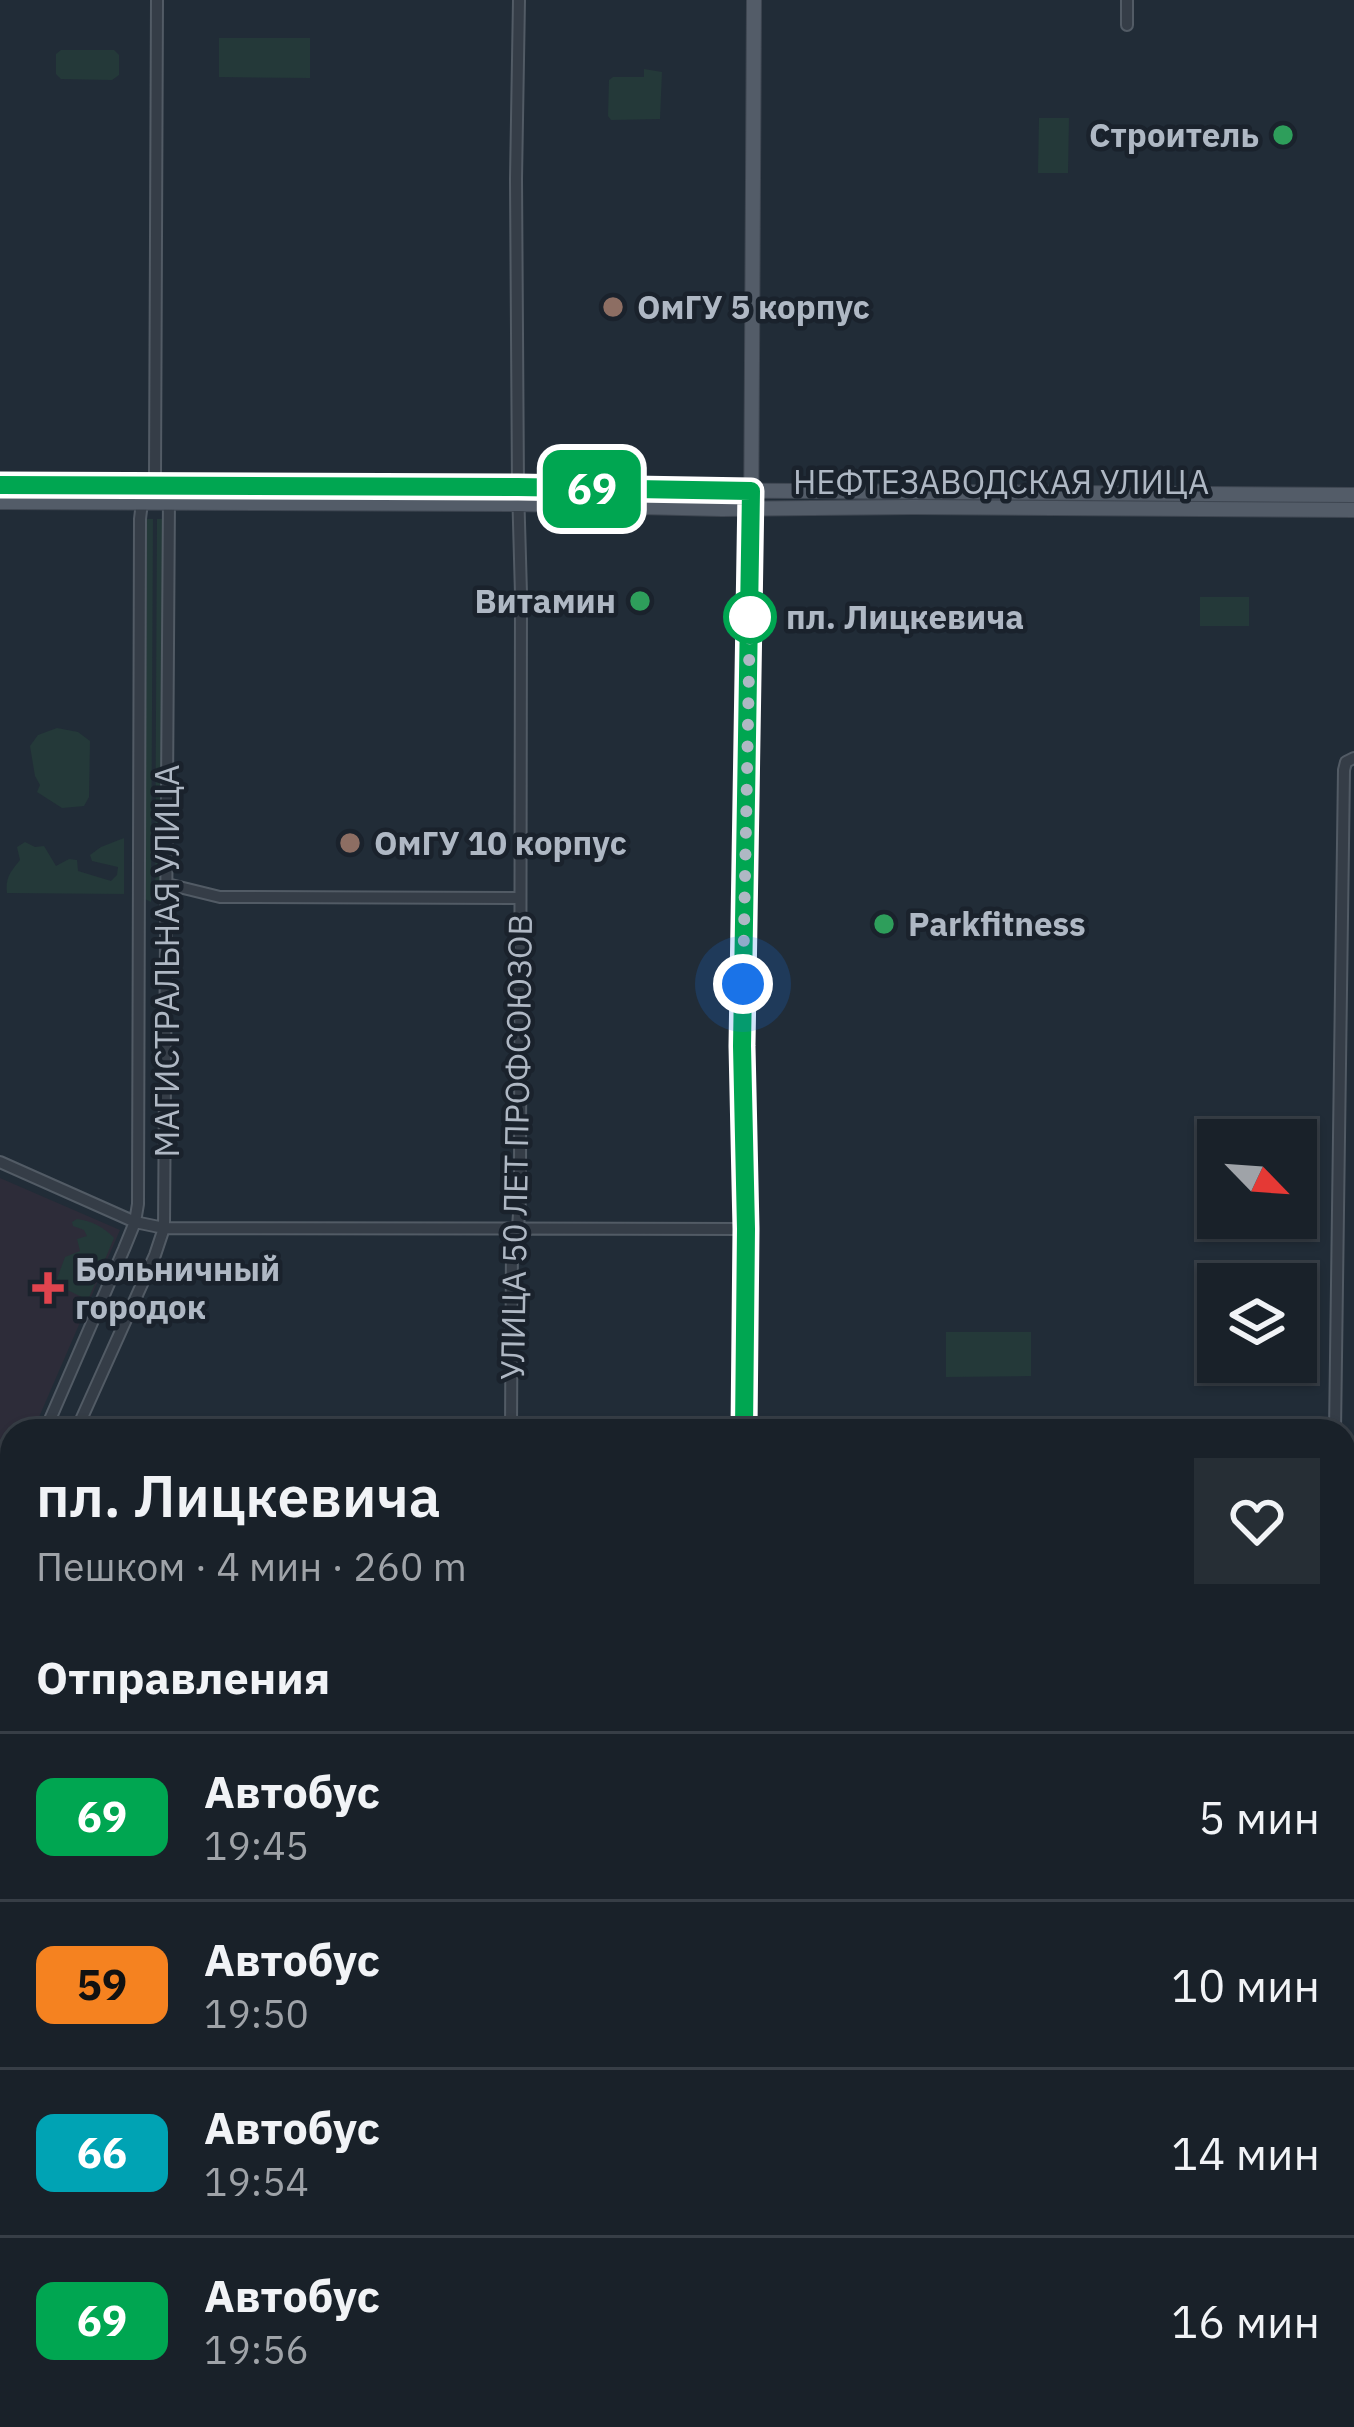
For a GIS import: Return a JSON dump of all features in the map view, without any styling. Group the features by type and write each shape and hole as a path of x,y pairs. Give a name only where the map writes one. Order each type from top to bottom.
{"main road":[{"path":"744,1419 742,1046 750,508 759,491 751,469 754,0"},
{"path":"730,492 745,483 751,469"},
{"name":"НЕФТЕЗАВОДСКАЯ УЛИЦА","path":"0,485 1354,495"},
{"name":"НЕФТЕЗАВОДСКАЯ УЛИЦА","path":"0,502 1354,510"},
{"path":"729,509 751,529"},
{"path":"751,529 769,509"}],"street":[{"name":"МАГИСТРАЛЬНАЯ УЛИЦА","path":"50,1419 135,1222 138,1204 141,502 155,483 157,0"},
{"name":"УЛИЦА 50 ЛЕТ ПРОФСОЮЗОВ","path":"511,1419 512,1241 520,1214 519,0"},
{"path":"1127,0 1127,25"},
{"name":"МАГИСТРАЛЬНАЯ УЛИЦА","path":"81,1419 164,1228 170,503 155,483"},
{"path":"1335,1419 1344,770 1354,758"},
{"path":"167,884 220,897 520,898"},
{"path":"0,1162 135,1222 164,1228 746,1229"}],"shaded area":[{"name":"Больничный городок","path":"0,1178 120,1230 38,1419 0,1419"}],"green space":[{"path":"219,38 310,38 310,78 219,77"},
{"path":"61,50 114,50 119,55 119,75 112,80 61,79 56,74 56,54"},
{"path":"644,69 662,72 660,119 611,120 609,80 644,77"},
{"path":"1039,118 1069,118 1068,173 1038,173"},
{"path":"147,519 153,519 151,902 145,899"},
{"path":"157,519 163,519 160,898 155,903"},
{"path":"1200,597 1249,597 1249,626 1200,626"},
{"path":"57,728 78,732 90,741 89,797 84,806 62,808 37,792 40,785 30,746 38,735"},
{"path":"124,838 124,894 7,893 9,875 20,860 17,847 25,842 44,846 56,866 77,860 78,871 111,881 118,867 92,861 90,855"},
{"path":"77,1219 97,1225 114,1238 88,1300 55,1284 65,1257 80,1251 77,1239 87,1236 73,1226"},
{"path":"946,1332 1031,1332 1031,1376 946,1377"}],"bus line":[{"name":"69","path":"0,485 751,491 742,1046 744,1419"}],"place":[{"name":"Строитель","path":"1283,135"},
{"name":"ОмГУ 5 корпус","path":"613,307"},
{"name":"Витамин","path":"640,601"},
{"name":"пл. Лицкевича","path":"750,617"},
{"name":"ОмГУ 10 корпус","path":"350,843"},
{"name":"Parkfitness","path":"884,924"},
{"name":"Больничный городок","path":"48,1288"}],"route":[{"path":"743,984 750,617"}]}
